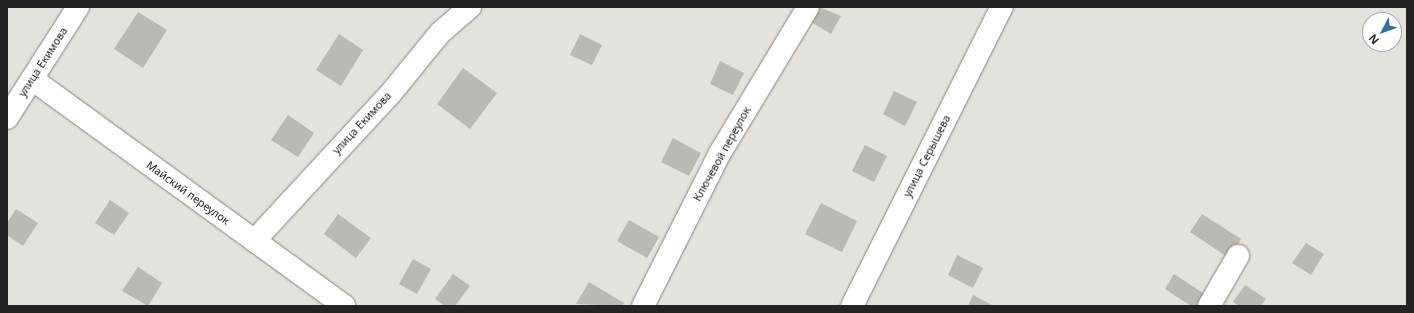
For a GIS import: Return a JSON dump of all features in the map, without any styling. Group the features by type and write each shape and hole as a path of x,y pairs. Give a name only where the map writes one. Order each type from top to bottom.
{"street":[{"name":"улица Екимова","path":"7,118 78,7"},
{"name":"улица Екимова","path":"254,241 391,93 440,33 470,7"},
{"name":"Ключевой переулок","path":"643,306 720,153 808,7"},
{"name":"улица Серышева","path":"852,306 1002,7"},
{"name":"Майский переулок","path":"32,79 344,306"},
{"path":"1209,306 1238,256"}],"building":[{"path":"819,7 841,16 831,34 811,22"},
{"path":"138,12 167,30 143,68 114,49"},
{"path":"339,34 363,50 341,86 316,70"},
{"path":"580,34 602,45 592,65 570,55"},
{"path":"720,61 744,73 733,95 710,84"},
{"path":"463,68 497,93 470,129 437,104"},
{"path":"894,91 917,102 905,126 883,114"},
{"path":"288,115 314,133 298,157 271,140"},
{"path":"673,138 701,153 689,176 661,162"},
{"path":"865,145 887,156 874,182 852,171"},
{"path":"110,200 129,213 114,235 95,223"},
{"path":"821,203 857,221 842,252 805,234"},
{"path":"16,209 38,223 23,246 7,235 7,223"},
{"path":"338,214 371,238 356,258 324,234"},
{"path":"1202,214 1241,239 1229,258 1190,232"},
{"path":"629,220 659,237 647,258 617,241"},
{"path":"1306,243 1324,254 1311,275 1292,263"},
{"path":"957,255 983,268 973,288 948,275"},
{"path":"413,259 431,269 417,294 399,284"},
{"path":"138,267 162,283 148,306 122,291"},
{"path":"453,274 470,286 455,306 445,306 435,299"},
{"path":"1174,274 1209,297 1203,306 1191,306 1165,289"},
{"path":"589,282 624,303 622,306 576,304"},
{"path":"1245,285 1266,299 1261,306 1239,306 1233,302"},
{"path":"973,295 994,306 968,306"}]}
